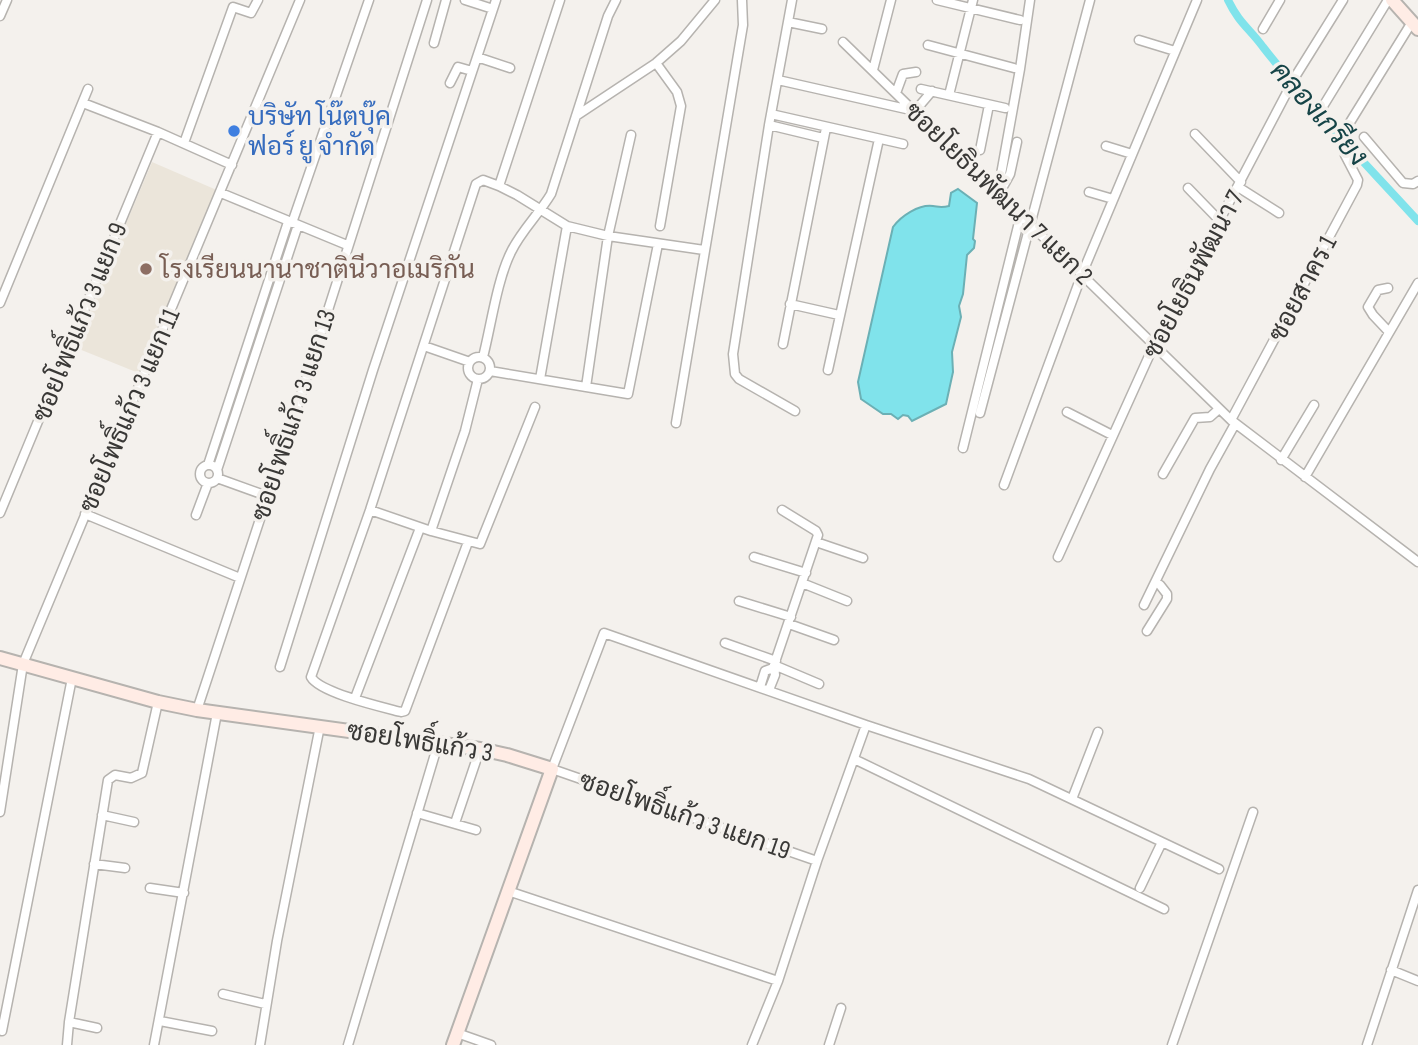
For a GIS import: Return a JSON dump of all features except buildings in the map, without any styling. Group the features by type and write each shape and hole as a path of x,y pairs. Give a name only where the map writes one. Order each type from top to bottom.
{"street":[{"path":"0,16 7,0"},
{"path":"184,143 234,4 251,13 257,0"},
{"name":"ซอยโพธิ์แก้ว 3 แยก 11","path":"0,812 23,664 300,0"},
{"path":"208,483 200,475 201,470 208,465 285,234 293,224 369,0"},
{"name":"ซอยโพธิ์แก้ว 3 แยก 13","path":"197,710 427,0"},
{"path":"434,43 446,0"},
{"path":"280,667 373,370 494,5 465,0"},
{"path":"499,186 560,0"},
{"path":"483,357 505,265 512,249 541,212 551,194 608,16 616,0"},
{"path":"576,116 656,63 681,41 715,0"},
{"path":"676,423 743,24 742,0"},
{"path":"792,0 769,125 733,366 739,379 795,411"},
{"path":"873,70 891,0"},
{"path":"999,192 1030,0"},
{"path":"980,413 1090,0"},
{"path":"1004,485 1082,274 1197,0"},
{"path":"1264,29 1280,0"},
{"name":"ซอยโยธินพัฒนา 7","path":"1058,557 1154,345 1290,86 1343,0"},
{"path":"1322,108 1390,0 1415,25 1344,132"},
{"path":"937,1 972,4 1020,20"},
{"path":"949,95 972,4"},
{"path":"788,22 822,29"},
{"path":"1139,40 1175,51"},
{"name":"ซอยโยธินพัฒนา 7 แยก 2","path":"843,42 1233,422 1418,562"},
{"path":"928,46 1014,68"},
{"path":"477,57 510,68"},
{"path":"656,63 677,92 681,106 660,226"},
{"path":"450,83 458,67 472,71"},
{"path":"896,93 903,74 916,72"},
{"path":"778,80 915,111 932,91"},
{"path":"0,303 88,89"},
{"path":"921,89 1005,108"},
{"path":"83,103 232,165"},
{"path":"979,150 989,105"},
{"path":"771,114 903,144"},
{"path":"769,125 823,138"},
{"path":"783,344 826,128"},
{"name":"ซอยโพธิ์แก้ว 3 แยก 9","path":"0,513 158,132"},
{"path":"1195,134 1240,185 1279,213"},
{"path":"586,387 608,236 631,135"},
{"path":"1364,137 1403,183 1413,184 1418,181"},
{"path":"828,370 879,139"},
{"path":"999,192 1010,174 1017,142"},
{"path":"1106,146 1132,154"},
{"name":"ซอยสาคร 1","path":"1233,422 1357,185 1358,180 1345,155"},
{"path":"468,542 405,711 401,712 316,684 311,677 370,510 476,184 483,180 499,186 566,226 608,236 704,250"},
{"path":"1188,188 1220,221"},
{"path":"1090,191 1113,200"},
{"path":"221,193 347,245"},
{"path":"963,448 1021,214"},
{"path":"208,483 213,482 217,474 294,237 293,224"},
{"path":"540,379 566,226"},
{"path":"285,234 294,237"},
{"path":"490,371 624,395 629,393 658,244"},
{"path":"273,269 282,272"},
{"path":"1304,477 1418,283"},
{"path":"1388,288 1378,290 1368,307 1389,332"},
{"path":"790,304 839,316"},
{"path":"424,346 470,362"},
{"path":"477,357 483,357 489,362 490,371 486,377 472,377 469,371 470,362 477,357"},
{"path":"431,531 465,430 478,379"},
{"path":"233,391 242,394"},
{"path":"1281,460 1314,405"},
{"path":"370,510 478,545 535,407"},
{"path":"1163,474 1195,418 1210,417 1219,409"},
{"path":"1068,412 1112,435"},
{"path":"1144,605 1233,422"},
{"path":"208,465 217,474 267,496"},
{"path":"196,515 208,483"},
{"path":"765,688 775,675 775,665 816,541 816,531 782,510"},
{"path":"85,514 240,578"},
{"path":"355,698 420,528"},
{"path":"816,541 863,558"},
{"path":"754,557 806,573"},
{"path":"802,583 847,601"},
{"path":"1147,631 1167,599 1167,594 1160,585"},
{"path":"739,601 834,640"},
{"path":"491,1045 455,1039 604,633 1028,779 1219,869"},
{"path":"725,643 820,684"},
{"name":"ซอยโพธิ์แก้ว 3","path":"0,658 158,702 197,710 480,749 552,769"},
{"path":"2,1031 72,678"},
{"path":"67,1045 108,780 115,775 131,778 142,773 158,702"},
{"path":"154,1045 217,713"},
{"path":"752,1045 778,981 817,861 866,725"},
{"path":"260,1045 265,1004 320,726"},
{"path":"1072,799 1098,732"},
{"path":"348,1045 438,744"},
{"path":"455,823 480,749"},
{"path":"855,759 1164,909"},
{"name":"ซอยโพธิ์แก้ว 3 แยก 19","path":"552,769 817,861"},
{"path":"1172,1045 1253,812"},
{"path":"417,813 476,830"},
{"path":"102,815 134,822"},
{"path":"1139,888 1161,842"},
{"path":"94,864 125,868"},
{"path":"150,888 184,893"},
{"path":"1367,1045 1418,890"},
{"path":"508,891 778,981"},
{"path":"1391,970 1418,981"},
{"path":"223,994 265,1004"},
{"path":"829,1045 841,1008"},
{"path":"160,1021 212,1031"},
{"path":"69,1022 97,1028"}],"shaded area":[{"name":"โรงเรียนนานาชาตินีวาอเมริกัน","path":"152,162 219,191 141,374 74,347"}],"water":[{"path":"958,189 977,203 973,239 975,241 974,248 967,255 959,306 961,317 952,352 953,372 946,404 912,421 903,415 898,419 891,414 883,414 861,399 858,382 893,227 916,209 949,206 951,193"}],"waterway":[{"name":"คลองเกรียง","path":"1228,0 1240,20 1300,92 1418,221"}],"place":[{"name":"บริษัท โน๊ตบุ๊ค ฟอร์ ยู จำกัด","path":"234,131"},
{"name":"โรงเรียนนานาชาตินีวาอเมริกัน","path":"146,269"}]}
